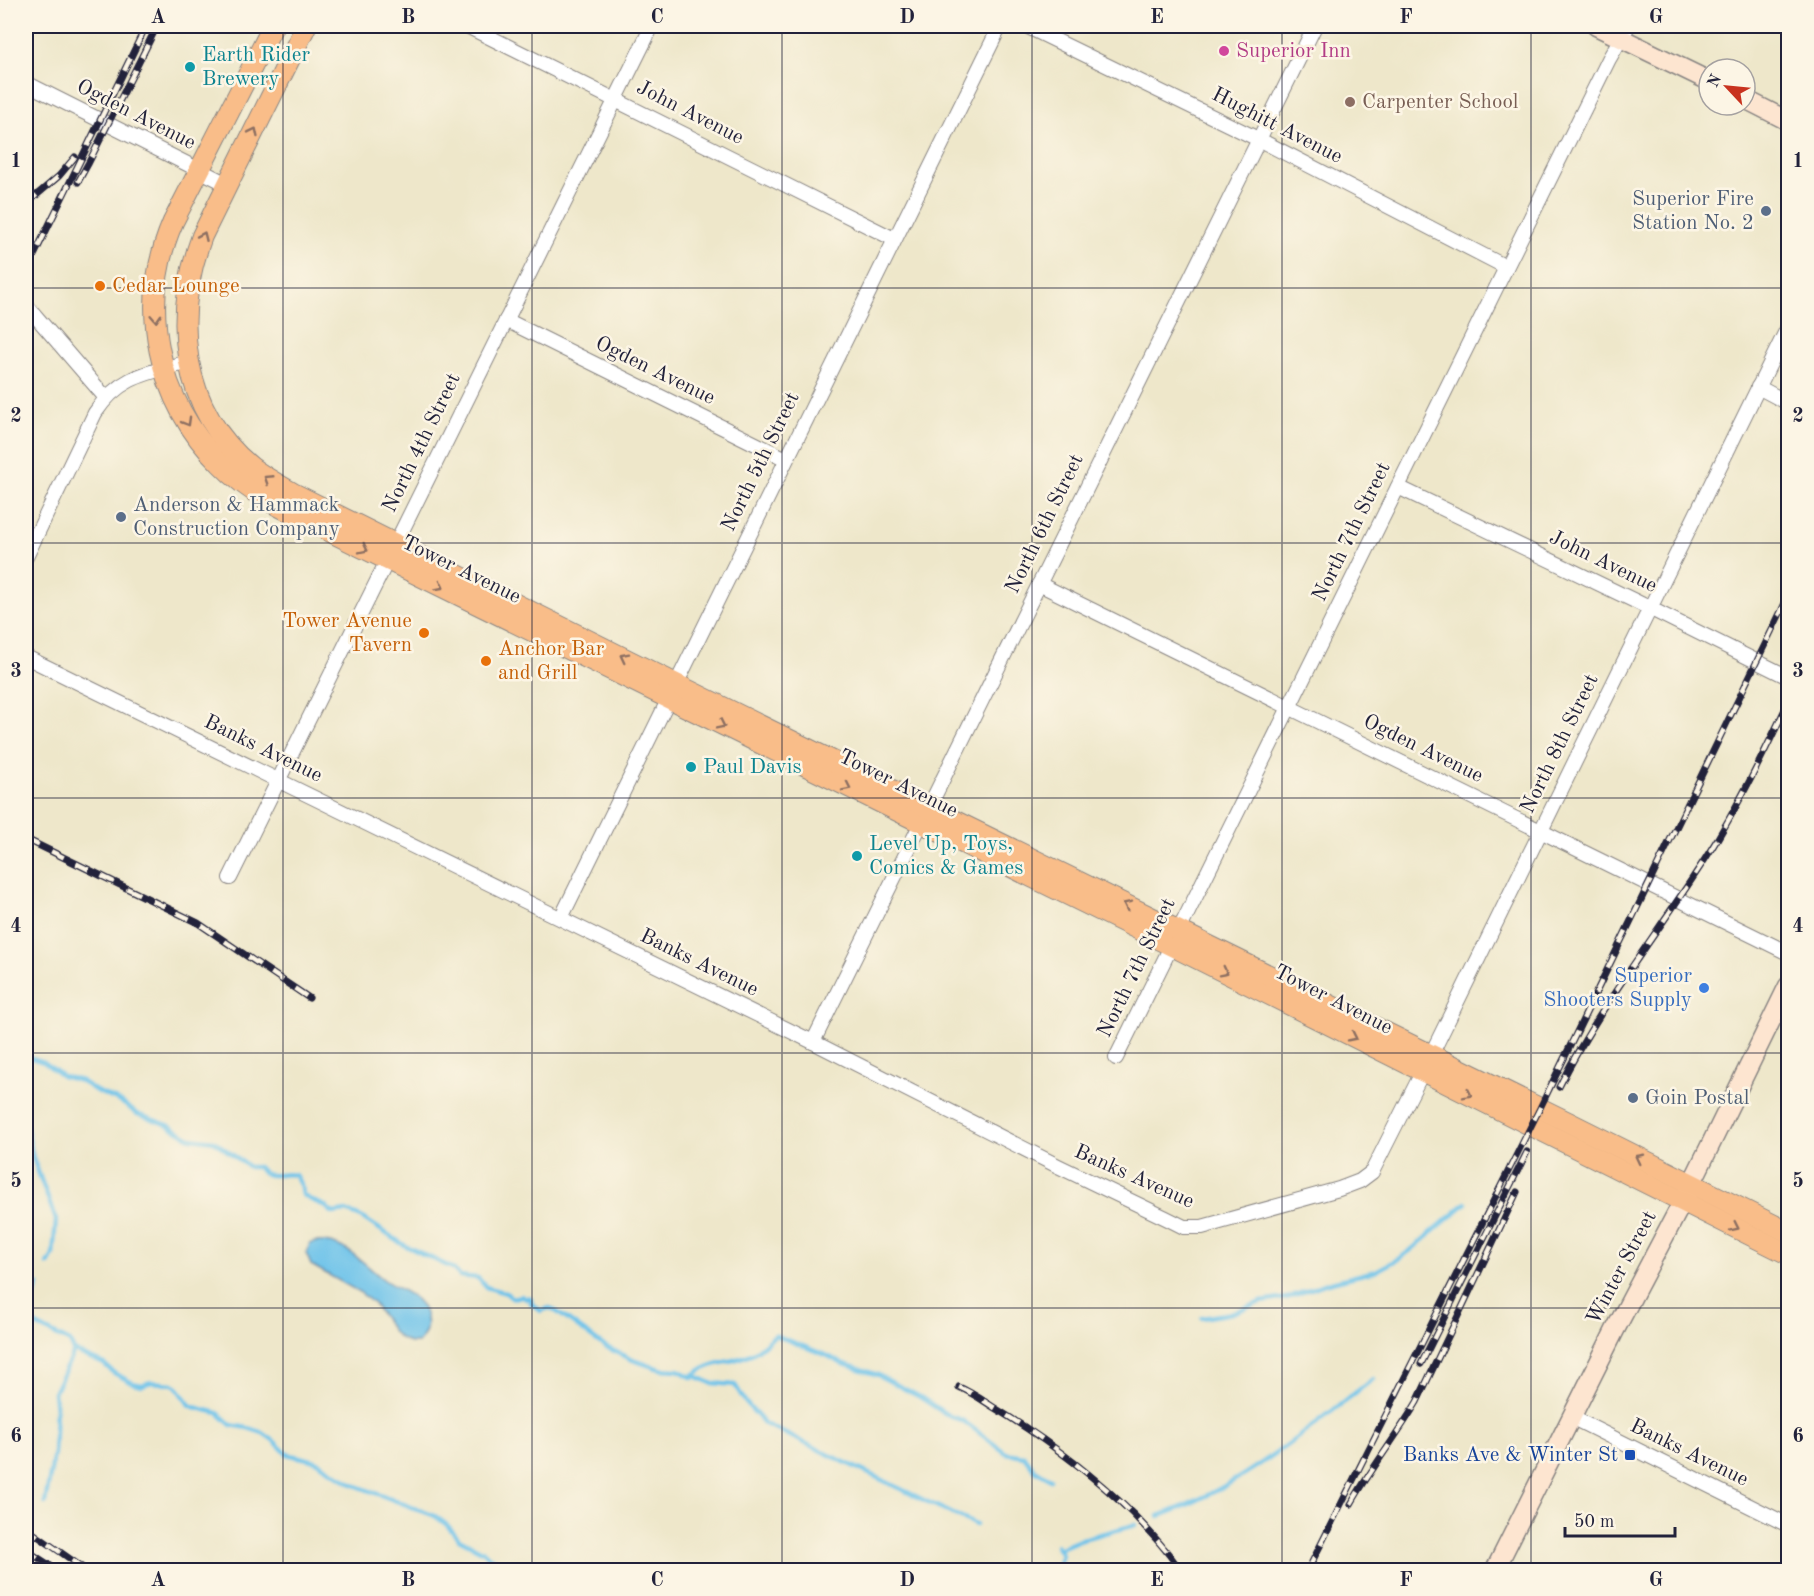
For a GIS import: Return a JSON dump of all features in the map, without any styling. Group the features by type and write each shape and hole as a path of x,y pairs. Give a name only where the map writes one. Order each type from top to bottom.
{"main road":[{"name":"Tower Avenue","path":"273,26 168,233 159,268 155,313 163,369 174,399 192,430 209,452 232,475 265,499 391,552 1176,938 1687,1193 1788,1254"},
{"name":"Tower Avenue","path":"306,26 202,236 191,268 185,312 189,362 195,390 206,414 226,443 250,467 391,552"},
{"name":"Tower Avenue","path":"1687,1193 1788,1232"}],"street":[{"name":"John Avenue","path":"468,26 894,239"},
{"name":"North 4th Street","path":"230,878 652,26"},
{"name":"North 5th Street","path":"561,918 1000,26"},
{"name":"Hughitt Avenue","path":"1026,26 1258,139 1506,267"},
{"name":"North 6th Street","path":"813,1042 1315,26"},
{"path":"1596,26 1624,32 1697,74"},
{"name":"North 7th Street","path":"1116,1058 1624,32"},
{"name":"Ogden Avenue","path":"26,83 229,185"},
{"path":"1757,105 1788,121"},
{"path":"26,305 106,398"},
{"name":"Ogden Avenue","path":"506,320 786,459"},
{"name":"North 8th Street","path":"1365,1178 1378,1161 1427,1063 1788,327"},
{"path":"26,557 95,413 106,398 126,382 189,362"},
{"path":"1758,387 1788,403"},
{"name":"John Avenue","path":"1398,487 1788,677"},
{"name":"Ogden Avenue","path":"1039,584 1788,953"},
{"name":"Banks Avenue","path":"26,657 279,779 1184,1227 1202,1227 1339,1190 1365,1178"},
{"name":"Winter Street","path":"1495,1570 1687,1193 1788,986"},
{"name":"Banks Avenue","path":"1571,1417 1788,1526"}],"water":[{"path":"314,1242 334,1244 352,1253 383,1279 415,1299 424,1310 427,1322 425,1332 418,1343 410,1343 394,1333 374,1304 361,1293 311,1265 306,1253 310,1244"}],"waterway":[{"path":"26,1056 44,1062 62,1076 81,1081 96,1091 121,1102 137,1114 168,1125 190,1138 214,1141 249,1167 258,1167 271,1175 295,1175 301,1185 303,1195 325,1206 333,1213 346,1211 361,1217 404,1245 452,1268 460,1276 478,1278 486,1287 506,1293 512,1298 521,1296 526,1299 529,1297 531,1303 541,1311 553,1309 604,1346 633,1360 660,1369 678,1370 693,1378 693,1375 700,1370 753,1353 775,1335 841,1363 878,1375 920,1397 949,1416 962,1420 1006,1453 1024,1456 1035,1470 1050,1479"},
{"path":"26,1127 33,1158 56,1220 53,1255 48,1264"},
{"path":"1202,1318 1232,1313 1261,1302 1287,1298 1327,1283 1376,1271 1411,1250 1466,1203"},
{"path":"26,1317 38,1285"},
{"path":"26,1320 70,1342 74,1351 54,1393 56,1409 54,1453 45,1503"},
{"path":"74,1351 104,1364 114,1373 133,1383 173,1384 190,1405 218,1413 231,1425 263,1433 287,1454 316,1461 352,1484 435,1516 447,1525 459,1539 517,1570"},
{"path":"693,1375 711,1383 735,1385 746,1403 765,1424 976,1525"},
{"path":"1159,1516 1189,1504 1245,1474 1298,1437 1373,1379"},
{"path":"1058,1549 1082,1539 1135,1525"},
{"path":"1056,1545 1062,1554 1057,1570"}],"railway":[{"path":"26,272 146,26"},
{"path":"78,182 157,26"},
{"path":"26,204 59,176 75,157"},
{"path":"1308,1570 1540,1108 1788,597"},
{"path":"1559,1087 1611,998 1718,837 1750,781 1788,703"},
{"path":"26,839 198,923 309,998"},
{"path":"1421,1364 1527,1152"},
{"path":"1351,1504 1417,1402 1517,1192"},
{"path":"959,1387 1034,1433 1085,1471 1133,1514 1164,1548 1180,1570"},
{"path":"26,1528 86,1570"},
{"path":"26,1550 57,1570"}],"place":[{"name":"Superior Inn","path":"1224,51"},
{"name":"Earth Rider Brewery","path":"190,67"},
{"name":"Carpenter School","path":"1350,102"},
{"name":"Superior Fire Station No. 2","path":"1766,211"},
{"name":"Cedar Lounge","path":"100,286"},
{"name":"Anderson & Hammack Construction Company","path":"121,517"},
{"name":"Tower Avenue Tavern","path":"424,633"},
{"name":"Anchor Bar and Grill","path":"486,661"},
{"name":"Paul Davis","path":"691,767"},
{"name":"Level Up, Toys, Comics & Games","path":"857,856"},
{"name":"Superior Shooters Supply","path":"1704,988"},
{"name":"Goin Postal","path":"1633,1098"},
{"name":"Banks Ave & Winter St","path":"1630,1455"}]}
